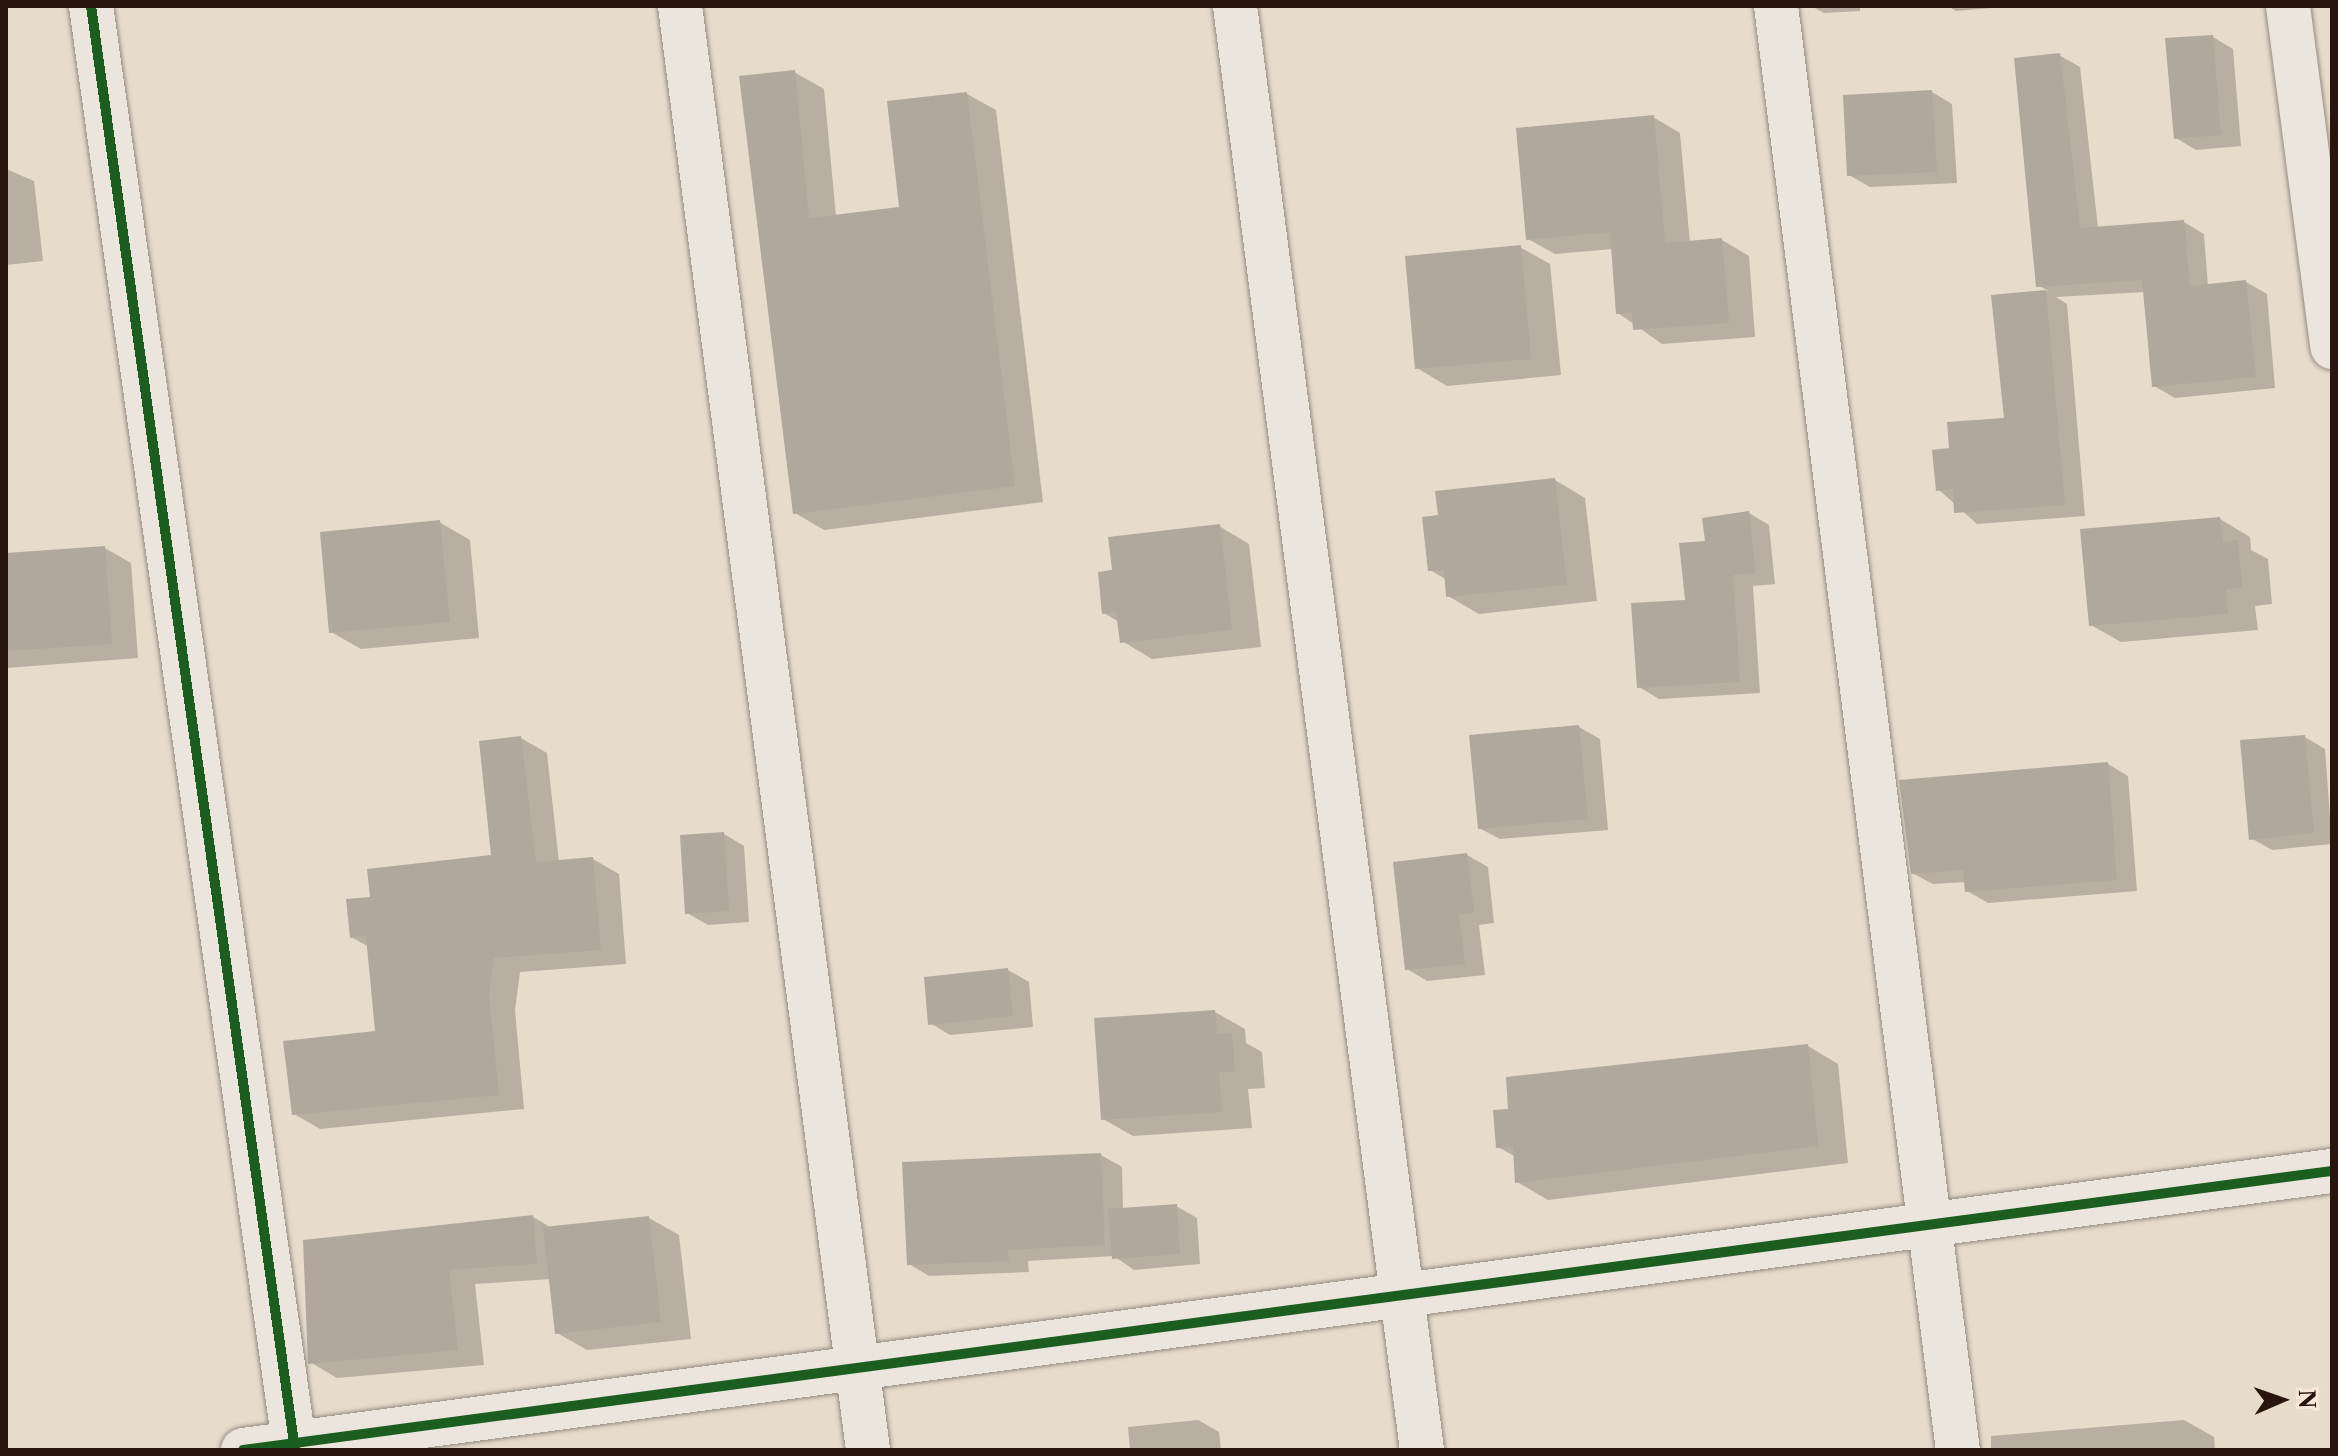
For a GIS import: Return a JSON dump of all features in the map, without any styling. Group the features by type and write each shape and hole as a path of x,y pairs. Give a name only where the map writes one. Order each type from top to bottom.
{"street":[{"path":"91,6 294,1447"},
{"path":"680,6 868,1450"},
{"path":"1235,6 1422,1450"},
{"path":"1776,6 1958,1450"},
{"path":"2288,6 2332,347"},
{"path":"243,1450 294,1447 858,1368 2332,1171"}],"building":[{"path":"2213,35 2221,135 2174,139 2165,38"},
{"path":"2060,53 2080,228 2184,220 2190,286 2246,280 2256,377 2152,387 2142,280 2036,287 2014,58"},
{"path":"795,70 809,218 899,207 887,101 967,92 1015,486 793,514 739,76"},
{"path":"1932,90 1937,172 1847,176 1843,95"},
{"path":"1654,115 1665,243 1722,238 1729,323 1633,330 1632,313 1616,314 1610,232 1526,240 1516,128"},
{"path":"1521,245 1531,359 1415,369 1405,256"},
{"path":"2046,290 2065,505 1954,513 1953,489 1936,491 1932,450 1949,448 1947,422 2004,418 1991,295"},
{"path":"1555,478 1567,585 1446,597 1444,570 1428,571 1422,517 1438,515 1435,491"},
{"path":"1749,511 1755,573 1733,575 1740,682 1637,688 1631,603 1685,600 1679,543 1705,541 1702,518"},
{"path":"2220,517 2223,542 2238,540 2242,588 2226,589 2228,614 2089,626 2080,529"},
{"path":"440,520 450,622 329,633 320,532"},
{"path":"1220,524 1232,630 1120,643 1116,612 1102,614 1098,572 1112,570 1108,537"},
{"path":"105,546 112,644 6,651 6,553"},
{"path":"1579,725 1588,819 1478,829 1469,735"},
{"path":"2305,735 2314,833 2249,840 2240,740"},
{"path":"521,736 536,862 593,857 601,950 494,958 489,994 499,1095 292,1115 283,1041 375,1031 366,936 350,938 346,899 370,897 367,869 491,855 479,741"},
{"path":"2108,762 2117,880 1965,892 1963,870 1911,874 1899,780"},
{"path":"724,832 729,911 685,914 680,835"},
{"path":"1467,853 1474,913 1459,914 1465,964 1405,970 1393,862"},
{"path":"1008,968 1013,1016 928,1025 924,977"},
{"path":"1215,1010 1217,1034 1232,1033 1235,1072 1219,1072 1222,1112 1101,1120 1094,1018"},
{"path":"1808,1044 1818,1146 1515,1183 1513,1147 1496,1148 1493,1110 1508,1109 1506,1077"},
{"path":"1101,1153 1105,1245 1008,1250 1009,1261 907,1265 902,1162"},
{"path":"1177,1204 1180,1254 1112,1259 1108,1209"},
{"path":"533,1215 537,1264 449,1270 458,1350 308,1364 303,1240"},
{"path":"649,1216 661,1322 555,1334 543,1227"}],"cycle path":[{"path":"91,6 295,1450"},
{"path":"243,1450 2332,1171"}]}
